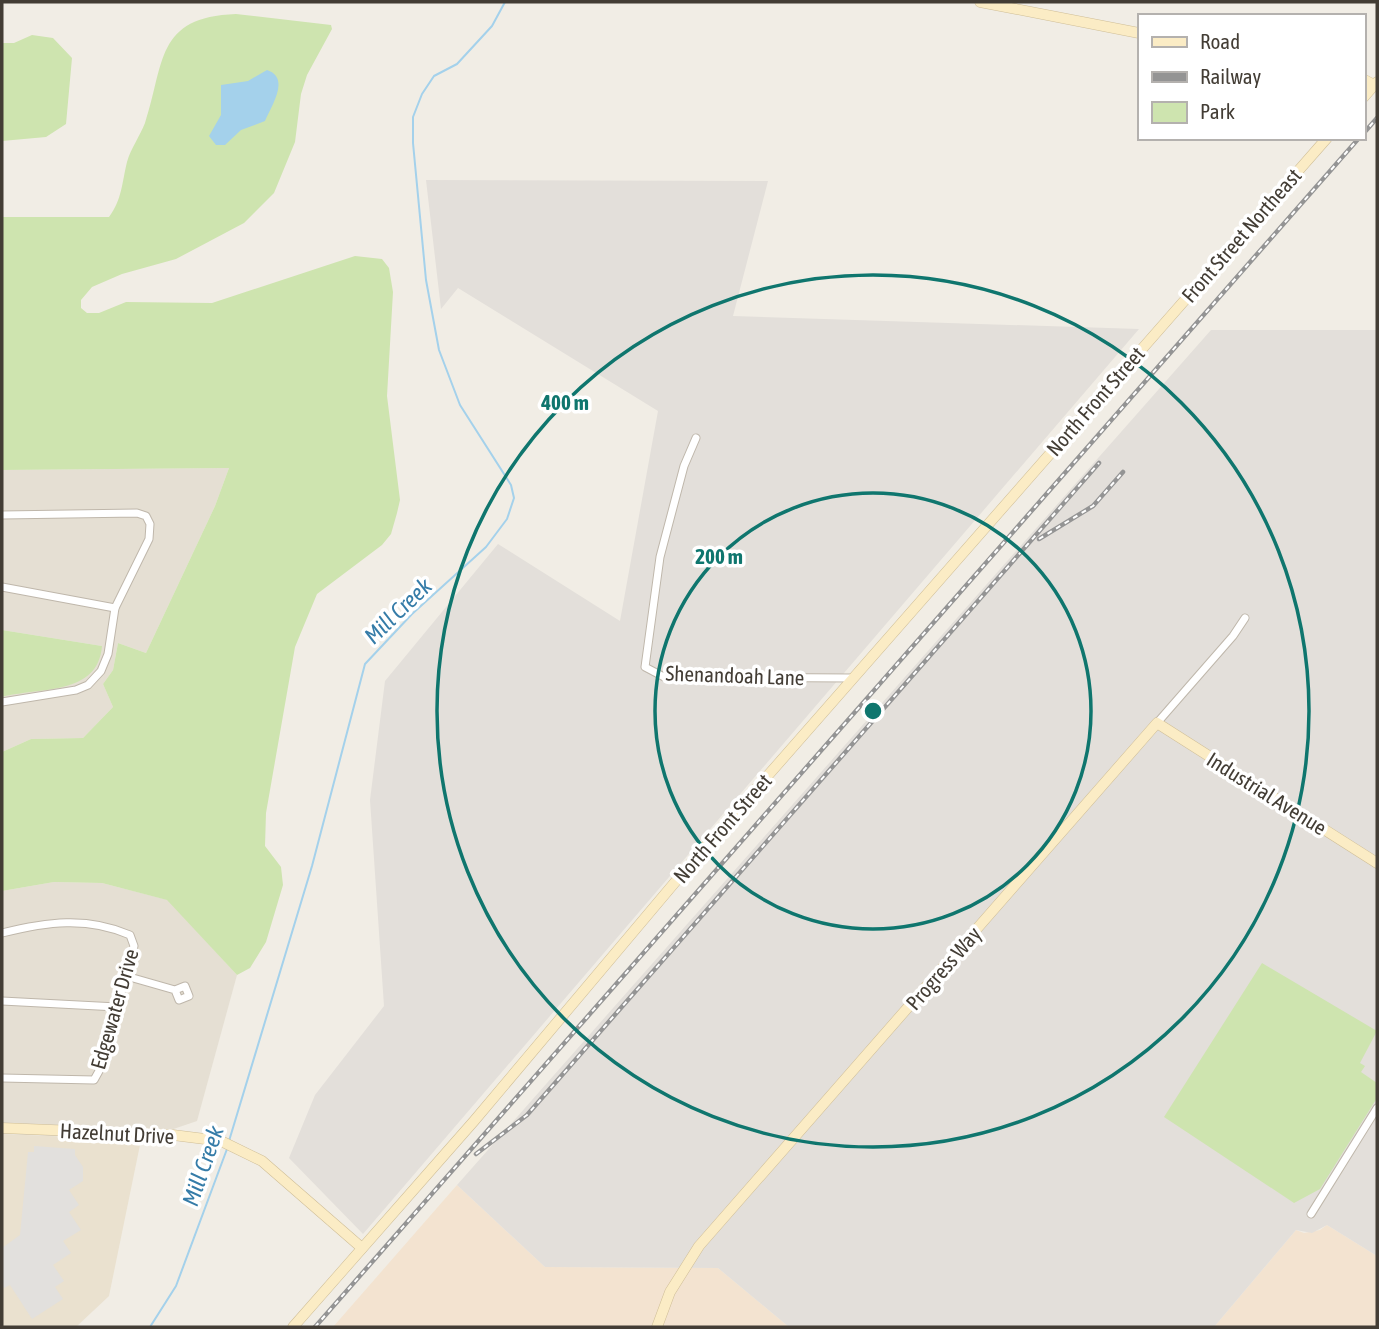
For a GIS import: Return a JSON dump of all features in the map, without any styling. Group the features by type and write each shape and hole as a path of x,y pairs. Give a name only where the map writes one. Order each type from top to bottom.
{"street":[{"path":"980,2 1138,33"},
{"name":"Front Street Northeast","path":"1156,332 1325,140"},
{"name":"North Front Street","path":"293,1327 852,678 1156,332"},
{"name":"Shenandoah Lane","path":"696,438 684,466 660,557 645,667 664,677 852,678"},
{"path":"2,515 137,513 146,516 150,524 149,539 115,608 106,660 92,681 76,690 2,702"},
{"path":"2,587 115,608"},
{"name":"Progress Way","path":"657,1327 679,1274 699,1246 1233,636 1245,618"},
{"name":"Industrial Avenue","path":"1157,723 1377,863"},
{"name":"Edgewater Drive","path":"2,933 44,923 80,922 102,926 133,937 134,946 99,1071 93,1080 2,1078"},
{"path":"126,976 175,990"},
{"path":"2,1001 117,1007"},
{"path":"1311,1214 1377,1108"},
{"name":"Hazelnut Drive","path":"2,1128 173,1135 221,1141 274,1170 362,1248"}],"shaded area":[{"path":"426,180 768,181 733,316 1139,329 363,1234 289,1158 315,1095 384,1006 370,800 385,681 498,544 620,621 658,411 458,288 441,309"},
{"path":"1211,330 1377,330 1377,1256 1327,1225 1312,1233 1296,1230 1214,1327 789,1327 718,1268 545,1267 457,1185"},
{"path":"229,468 215,506 146,653 118,643 113,670 103,684 113,707 83,738 31,739 2,752 2,697 19,692 102,646 2,630 2,470"},
{"path":"54,882 102,883 168,900 237,975 197,1121 141,1140 2,1134 2,891"},
{"path":"2,1134 141,1140 109,1296 76,1327 2,1327"},
{"path":"34,1146 75,1149 75,1155 83,1167 83,1181 69,1190 79,1205 69,1212 81,1230 63,1241 71,1253 53,1265 64,1281 55,1287 63,1299 32,1319 10,1285 4,1288 2,1285 2,1248 20,1235 28,1152 34,1152"},
{"path":"457,1185 545,1267 718,1268 789,1327 333,1327"},
{"path":"1327,1225 1377,1256 1377,1327 1214,1327 1296,1230 1304,1233 1320,1230"}],"green space":[{"path":"236,14 331,25 332,29 307,75 301,94 295,142 274,193 244,223 176,259 122,274 92,287 81,300 81,308 87,313 99,313 126,302 212,303 355,256 382,259 389,268 393,292 387,396 400,500 391,534 382,545 317,594 295,647 266,813 265,846 281,867 283,885 266,942 250,968 237,975 167,900 102,883 54,882 2,891 2,752 31,739 83,738 113,707 103,684 113,670 118,643 146,653 215,506 229,468 2,470 2,217 109,217 119,197 129,157 145,123 168,47 177,34 190,24 210,17"},
{"path":"32,35 53,38 72,58 66,124 46,137 2,141 2,43 14,43"},
{"path":"2,630 102,646 98,662 90,674 78,681 49,690 2,697"},
{"path":"1262,963 1377,1031 1360,1063 1365,1066 1361,1072 1377,1083 1377,1098 1320,1189 1294,1203 1164,1117"}],"water":[{"path":"267,70 278,79 278,86 265,121 241,130 225,145 216,145 209,136 221,115 221,85 248,81"}],"waterway":[{"name":"Mill Creek","path":"229,1141 312,866 365,664 412,614 486,547 507,519 514,498 511,485 460,405 439,350 426,280 413,143 413,117 422,94 434,76 457,64 492,26 505,2"},
{"name":"Mill Creek","path":"150,1327 176,1286 227,1149"}],"railway":[{"path":"1365,132 1377,118"},
{"path":"315,1327 1357,140"},
{"path":"476,1154 527,1115 1099,463"},
{"path":"1039,539 1093,506 1123,472"}]}
